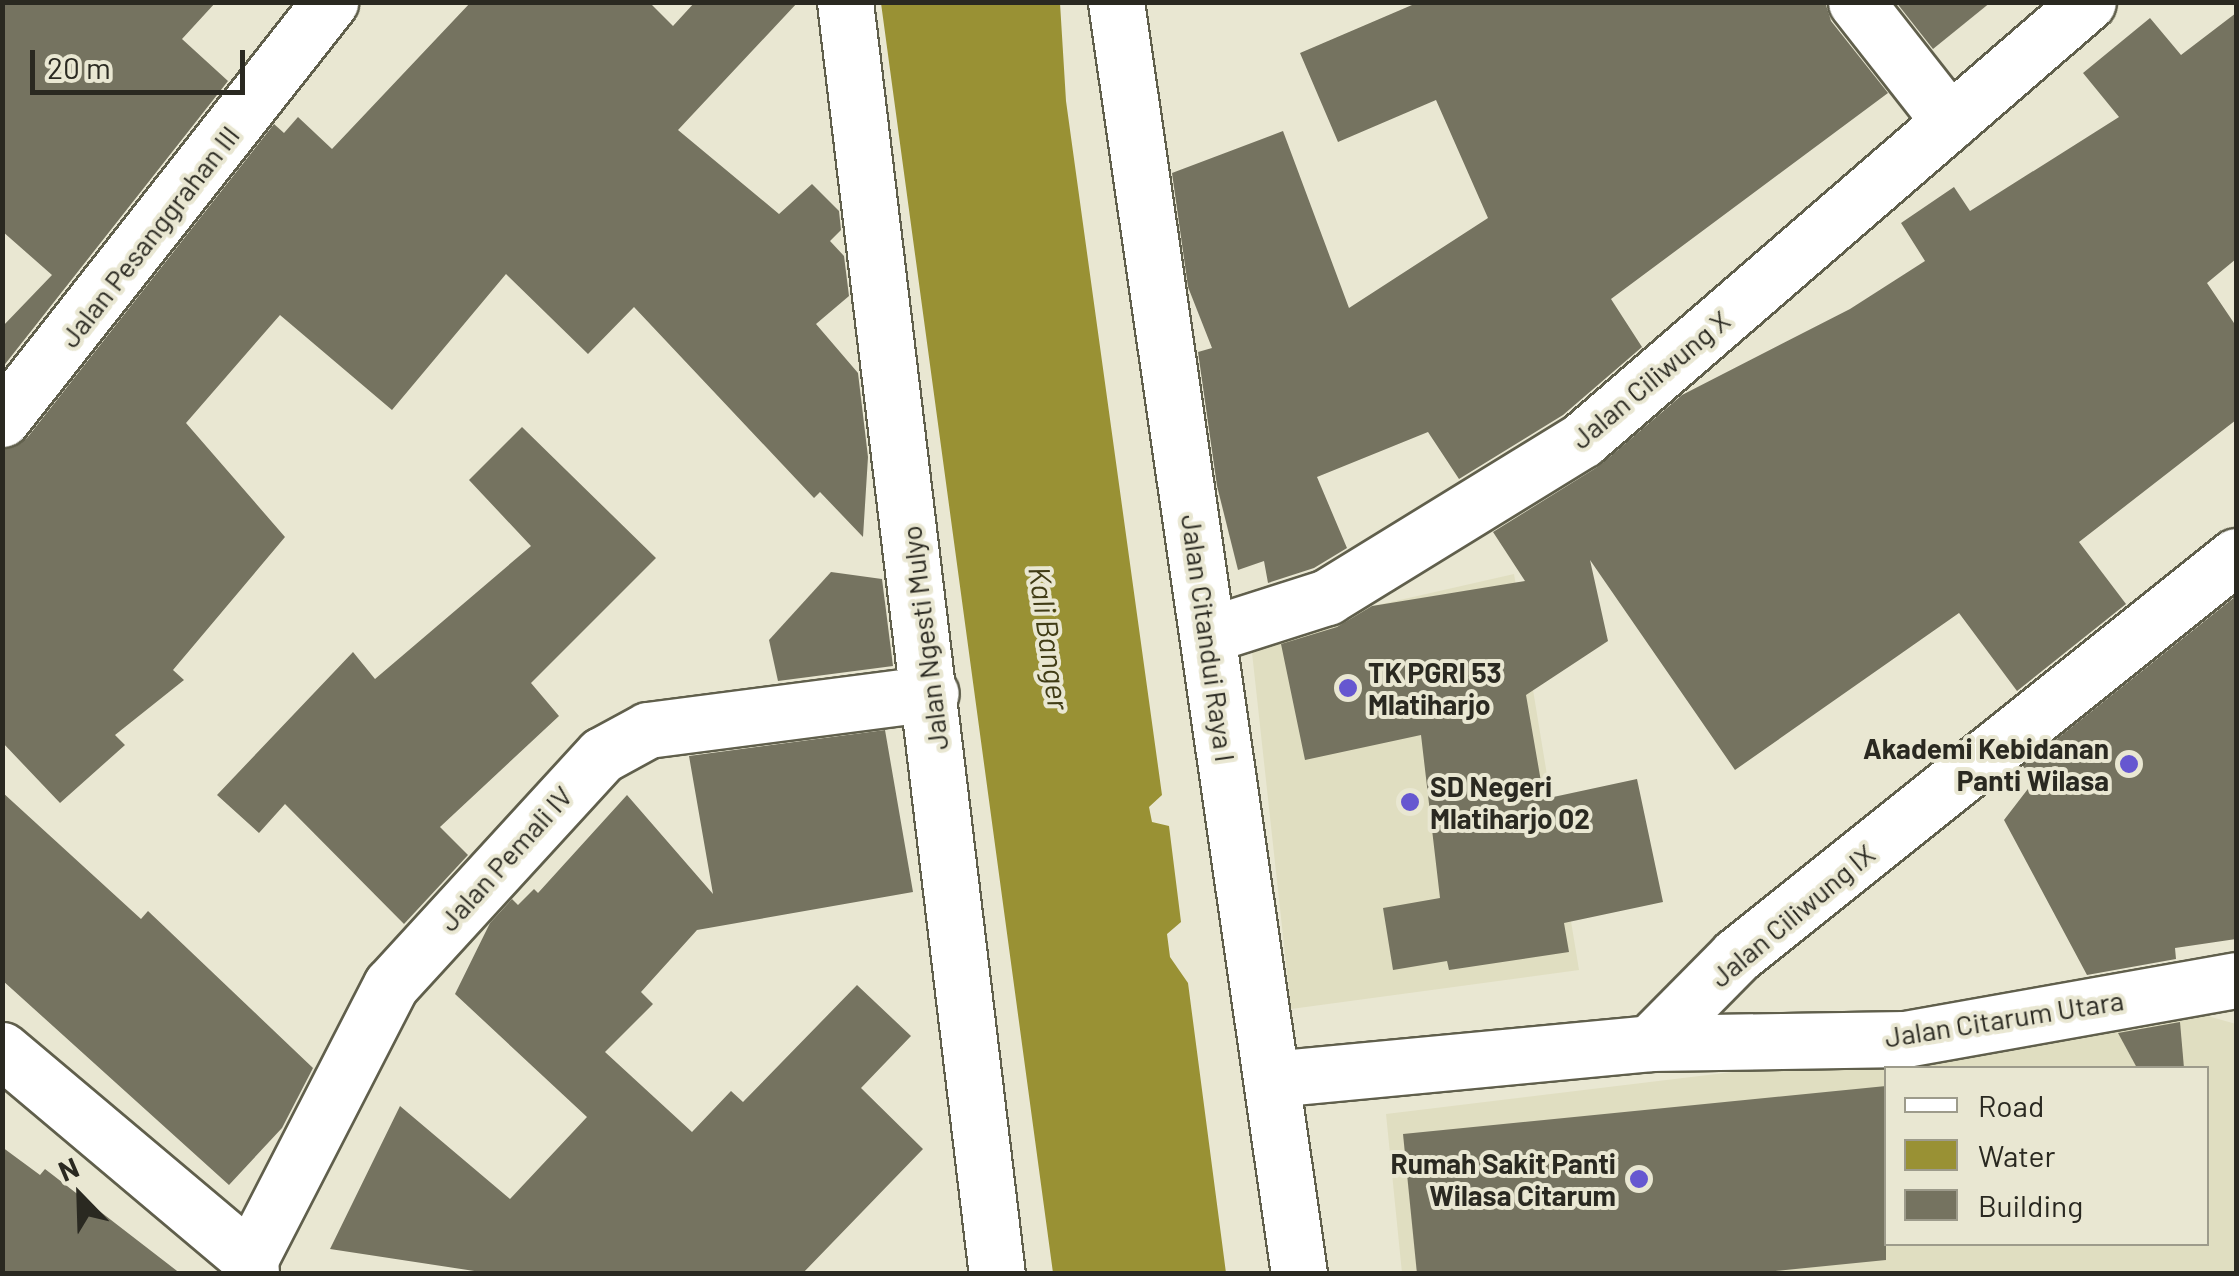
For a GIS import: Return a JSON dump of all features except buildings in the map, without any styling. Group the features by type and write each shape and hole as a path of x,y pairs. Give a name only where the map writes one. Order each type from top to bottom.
{"street":[{"name":"Jalan Pesanggrahan III","path":"2,419 330,2"},
{"name":"Jalan Ngesti Mulyo","path":"845,2 931,693 997,1274"},
{"name":"Jalan Citandui Raya I","path":"1116,2 1300,1274"},
{"path":"1856,2 1950,122"},
{"name":"Jalan Ciliwung X","path":"1208,635 1327,598 1582,440 2088,2"},
{"name":"Jalan Ciliwung IX","path":"1650,1044 1736,956 2236,556"},
{"name":"Jalan Pemali IV","path":"250,1266 391,986 602,755 648,730 931,693"},
{"name":"Jalan Citarum Utara","path":"1650,1044 1905,1038 2236,980"},
{"path":"1272,1079 1650,1044"},
{"path":"2,1050 250,1266"}],"shaded area":[{"name":"SD Negeri Mlatiharjo 02","path":"1514,574 1579,970 1291,1009 1250,634"},
{"name":"Rumah Sakit Panti Wilasa Citarum","path":"2204,1015 2236,1024 2236,1273 1402,1273 1386,1114"}],"water":[{"name":"Kali Banger","path":"881,3 1060,3 1066,101 1162,795 1149,807 1152,822 1169,826 1181,922 1167,934 1170,957 1188,983 1226,1273 1053,1273"}],"place":[{"name":"TK PGRI 53 Mlatiharjo","path":"1348,688"},
{"name":"Akademi Kebidanan Panti Wilasa","path":"2129,764"},
{"name":"SD Negeri Mlatiharjo 02","path":"1410,802"},
{"name":"Rumah Sakit Panti Wilasa Citarum","path":"1639,1179"}]}
